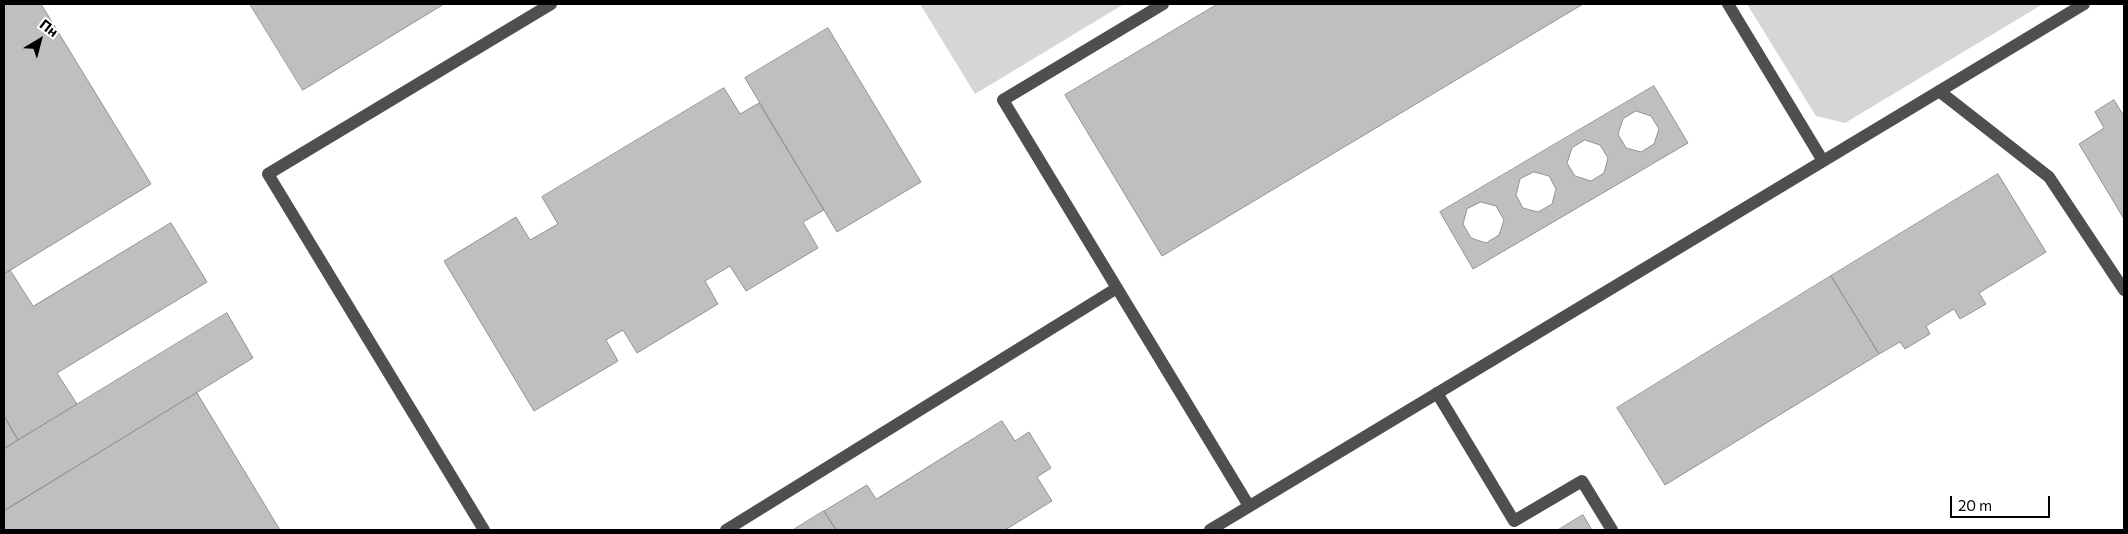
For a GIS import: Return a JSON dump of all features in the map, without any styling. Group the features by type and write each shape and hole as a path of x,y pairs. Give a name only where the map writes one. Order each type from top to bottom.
{"lane":[{"path":"484,530 268,174 551,4"},
{"path":"1163,4 1003,100 1250,506"},
{"path":"1728,4 1822,161"},
{"path":"1210,530 2084,4"},
{"path":"1939,91 2050,177 2124,290"},
{"path":"726,530 1117,288"},
{"path":"1437,393 1514,521 1582,480 1612,530"}],"shaded area":[{"path":"920,4 1124,4 975,94"},
{"path":"1747,4 2043,4 1845,123 1816,116"}],"building":[{"path":"4,4 41,4 151,184 4,274"},
{"path":"250,4 444,4 303,90"},
{"path":"1218,4 1583,4 1162,256 1065,95"},
{"path":"828,28 921,182 837,232 745,78"},
{"path":"1654,86 1688,143 1473,269 1440,212","holes":["1636,111 1651,116 1659,129 1654,144 1641,152 1626,148 1618,134 1623,119","1585,140 1600,145 1608,158 1604,173 1591,181 1575,176 1567,163 1572,148","1534,172 1549,176 1556,189 1552,204 1538,212 1523,208 1516,195 1520,179","1481,202 1496,206 1504,220 1499,235 1486,243 1471,238 1463,224 1467,209"]},
{"path":"724,88 740,114 759,103 824,210 803,222 818,248 746,291 730,266 705,281 718,304 637,353 623,330 606,340 618,361 534,411 444,261 516,217 530,240 558,224 542,197"},
{"path":"2114,100 2124,116 2124,219 2079,144 2104,128 2095,112"},
{"path":"1998,174 2046,252 1979,293 1986,304 1960,319 1954,309 1926,326 1930,334 1905,349 1900,342 1879,354 1831,276"},
{"path":"171,223 207,282 57,373 77,404 18,440 4,416 4,274 10,270 33,306"},
{"path":"1831,276 1879,354 1665,485 1617,408"},
{"path":"227,313 253,358 4,511 4,449"},
{"path":"197,393 280,530 4,530 4,511"},
{"path":"4,416 18,440 4,449"},
{"path":"1002,421 1015,441 1029,432 1051,468 1037,477 1052,501 1005,530 836,530 824,511 867,485 876,499"},
{"path":"824,511 836,530 793,530"},
{"path":"1583,515 1592,530 1558,530"}]}
